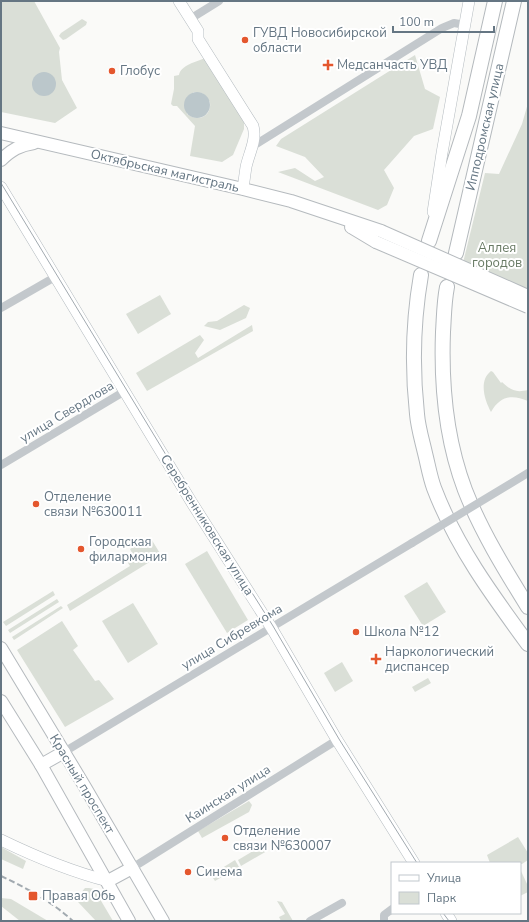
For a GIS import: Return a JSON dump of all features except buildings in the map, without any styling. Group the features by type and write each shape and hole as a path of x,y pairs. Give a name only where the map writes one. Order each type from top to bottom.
{"highway":[{"name":"Ипподромская улица","path":"429,241 469,116 495,1"},
{"name":"Ипподромская улица","path":"456,253 514,1"},
{"path":"421,275 416,310 413,367 417,416 433,486 450,524 472,565 528,644"},
{"path":"447,287 442,361 445,401 454,454 463,485 475,513 528,608 511,622"}],"main road":[{"name":"Октябрьская магистраль","path":"1,133 291,201 327,214 379,237 528,307"},
{"path":"1,160 13,149 25,144 41,142"},
{"name":"Октябрьская магистраль","path":"379,237 528,296"},
{"name":"Красный проспект","path":"1,648 64,752 162,921"},
{"name":"Красный проспект","path":"1,700 41,765 108,881 129,921"},
{"path":"41,765 64,752"},
{"path":"108,881 132,868"}],"street":[{"path":"179,1 198,31 198,39 250,120 255,132 253,146 246,166 243,189"},
{"path":"190,19 219,1"},
{"path":"429,241 442,152 469,1"},
{"path":"253,146 442,28 454,23 465,25"},
{"name":"Серебренниковская улица","path":"1,187 192,503 272,627 337,740 413,862"},
{"path":"1,308 55,277"},
{"name":"улица Свердлова","path":"1,465 125,391"},
{"name":"улица Сибревкома","path":"64,752 528,473"},
{"name":"Каинская улица","path":"132,868 337,740"},
{"path":"1,840 39,859 86,876 108,881"},
{"path":"310,921 342,903"},
{"path":"384,921 384,915 391,910"}],"green space":[{"path":"1,1 34,1 60,48 59,52 62,80 77,108 55,123 1,112"},
{"path":"82,19 87,22 86,25 66,39 63,40 59,36 61,33"},
{"path":"415,55 425,89 440,97 433,129 414,136 384,170 394,188 387,205 378,210 278,172 295,168 315,181 324,177 305,157 276,146 281,139"},
{"path":"205,58 244,112 244,129 233,155 222,162 190,156 195,126 177,106 173,106 171,104 174,89 174,76 179,75 186,66","holes":["194,92 202,93 210,102 209,111 203,117 191,117 187,114 187,97"]},
{"name":"Аллея городов","path":"528,103 528,306 460,275 485,173 499,174 522,124"},
{"path":"160,295 171,314 138,334 126,314"},
{"path":"244,305 250,308 246,318 220,330 204,326 208,322 217,321"},
{"path":"252,325 253,331 147,391 136,373 200,335 204,340 195,353 198,358"},
{"path":"491,371 501,383 502,382 511,389 516,391 528,390 528,401 512,397 507,398 498,403 491,412 485,397 484,385 487,375"},
{"path":"150,537 161,555 70,611 67,605 130,566 123,555 126,553 128,556 132,553 130,549"},
{"path":"207,551 248,620 227,633 185,564"},
{"path":"427,582 446,612 423,626 404,596"},
{"path":"53,591 55,595 6,626 3,622"},
{"path":"57,599 59,602 10,633 8,630"},
{"path":"133,603 158,644 128,663 102,621"},
{"path":"61,606 63,608 14,640 12,637"},
{"path":"62,621 78,646 73,650 95,681 99,680 114,699 65,727 17,650"},
{"path":"342,662 353,681 335,692 324,673"},
{"path":"428,678 431,683 415,692 412,687"},
{"path":"249,801 252,805 249,812 202,838 198,831"},
{"path":"518,837 528,853 528,860 522,864 521,862 490,862 487,855"},
{"path":"263,845 267,851 241,866 238,860"},
{"path":"1,847 26,861 23,869 1,859"},
{"path":"235,860 239,867 215,881 211,875"},
{"path":"521,871 528,886 528,892 521,896"},
{"path":"85,888 94,889 113,921 96,921 78,902 80,894"},
{"path":"1,898 11,899 48,921 20,921 1,906"},
{"path":"277,901 282,902 293,921 281,921 279,917 285,914"}],"shaded area":[{"path":"44,72 53,75 56,84 53,93 44,96 35,93 32,84 35,75"},
{"path":"197,92 206,96 210,105 206,114 197,118 188,114 184,105 188,96"}],"tram line":[{"path":"1,183 194,501 273,626 339,739 416,862"},
{"path":"444,914 449,921"}],"railway":[{"path":"1,876 39,896 73,921"}],"place":[{"name":"ГУВД Новосибирской области","path":"245,40"},
{"name":"Медсанчасть УВД","path":"328,65"},
{"name":"Глобус","path":"112,71"},
{"name":"Отделение связи №630011","path":"36,504"},
{"name":"Городская филармония","path":"81,549"},
{"name":"Школа №12","path":"356,632"},
{"name":"Наркологический диспансер","path":"376,659"},
{"name":"Отделение связи №630007","path":"225,838"},
{"name":"Синема","path":"188,872"},
{"name":"Правая Обь","path":"33,896"}]}
